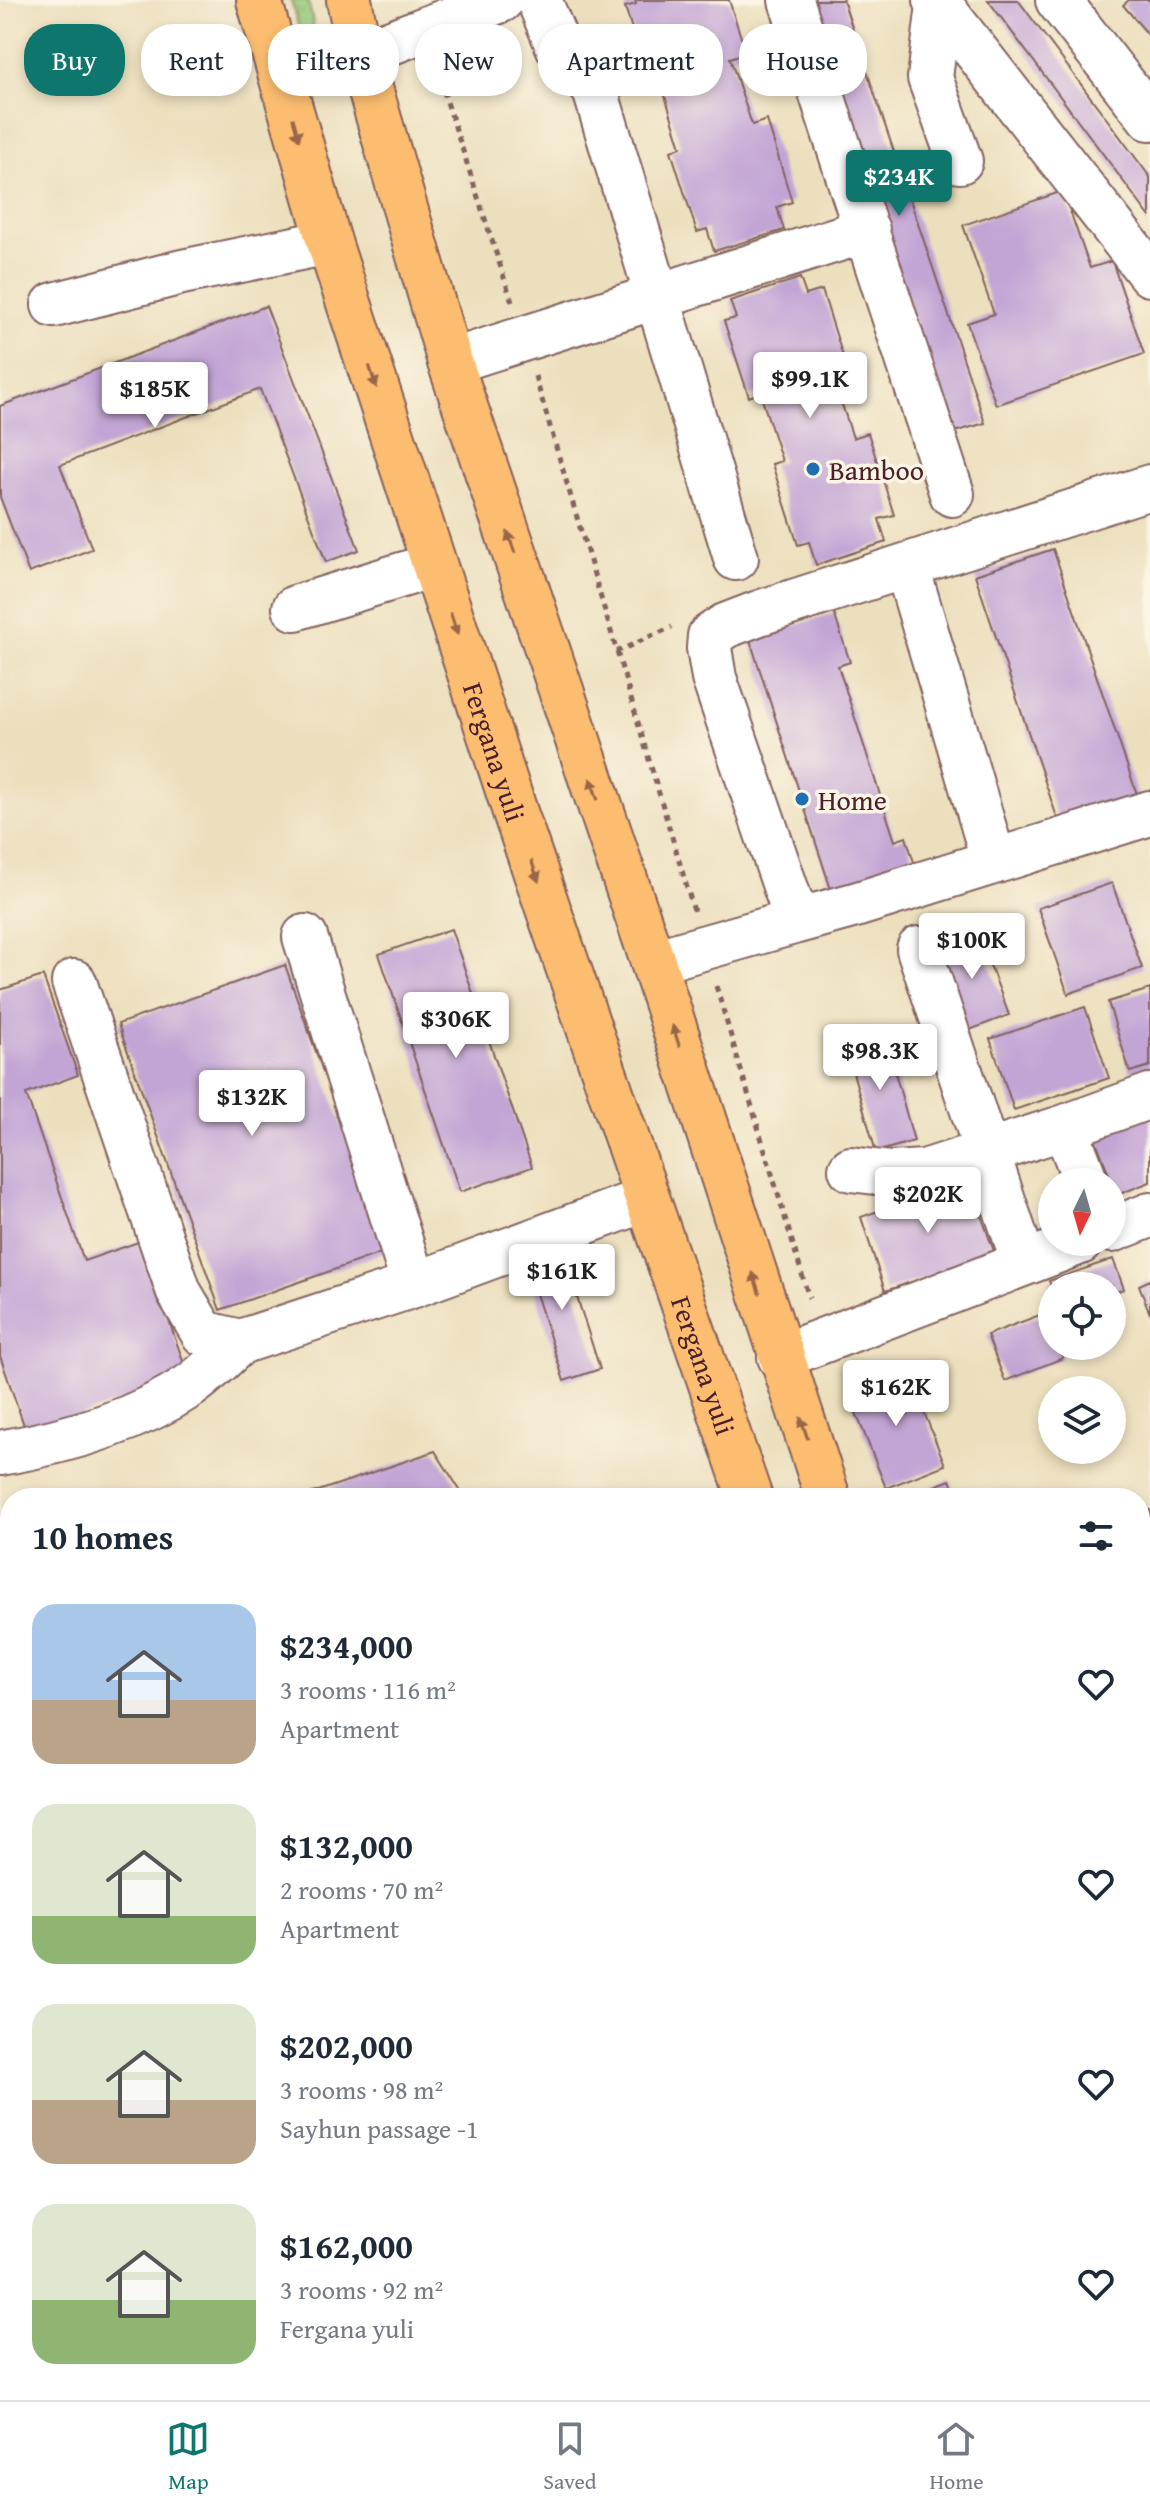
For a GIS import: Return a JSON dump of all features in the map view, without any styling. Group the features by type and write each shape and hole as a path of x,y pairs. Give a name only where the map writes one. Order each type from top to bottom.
{"main road":[{"name":"Fergana yuli","path":"259,0 329,242 434,565 516,815 747,1488"},
{"path":"349,0 354,24"},
{"path":"372,96 450,362 653,962 825,1488"}],"street":[{"path":"439,24 501,0"},
{"path":"539,0 558,46 595,90 736,558"},
{"path":"791,0 952,494"},
{"path":"1058,0 1150,118"},
{"path":"937,3 930,78 960,161"},
{"path":"937,3 1150,274"},
{"path":"450,362 867,230"},
{"path":"54,305 182,272 329,242"},
{"path":"797,921 714,678 710,636 725,626 759,613 1150,487"},
{"path":"295,608 434,565"},
{"path":"907,567 994,862"},
{"path":"653,962 1150,813"},
{"path":"305,937 414,1285"},
{"path":"919,949 1024,1263"},
{"path":"74,982 179,1292 203,1333 240,1342"},
{"path":"851,1169 891,1174 924,1172 1150,1096"},
{"path":"1065,1127 1081,1168"},
{"path":"0,1453 26,1449 126,1419 189,1387 240,1342 414,1285 647,1199"},
{"path":"1126,1224 1150,1215"},
{"path":"780,1357 1043,1256"}],"path":[{"path":"445,96 525,340 821,1342"}],"green space":[{"path":"291,0 308,0 313,24 298,24"}],"building":[{"path":"635,0 729,0 739,31 739,55 730,58 739,85 739,96 742,96 752,125 767,120 792,202 777,207 784,230 714,251 707,229 697,232 671,151 681,147 665,96 723,96 723,24 630,24 625,7 636,4"},
{"path":"810,0 843,0 851,24 818,24"},
{"path":"988,0 1018,0 1150,177 1150,217"},
{"path":"1129,0 1150,0 1150,37 1123,5"},
{"path":"867,71 985,423 951,433 841,96 867,96"},
{"path":"1063,191 1090,268 1112,261 1144,354 996,405 967,323 994,314 963,225"},
{"path":"800,278 806,295 822,290 846,366 831,371 853,438 868,433 894,515 879,519 886,542 816,565 809,542 798,545 772,464 782,461 760,393 749,397 724,321 736,318 730,301"},
{"path":"266,306 359,550 326,562 260,389 60,465 92,549 29,573 0,497 0,406"},
{"path":"1053,549 1141,806 1062,832 975,575"},
{"path":"834,613 850,662 838,666 895,841 906,837 920,881 837,908 750,640"},
{"path":"1112,883 1142,968 1068,994 1038,908"},
{"path":"451,929 532,1167 460,1192 379,954"},
{"path":"977,931 1009,1015 967,1031 935,946"},
{"path":"285,965 387,1251 220,1310 118,1024"},
{"path":"43,976 78,1075 26,1094 84,1261 141,1241 189,1378 27,1434 0,1356 0,990"},
{"path":"1150,989 1150,1066 1130,1072 1108,1002"},
{"path":"1085,1007 1109,1078 1014,1110 990,1039"},
{"path":"884,1033 914,1141 876,1152 845,1045"},
{"path":"1150,1114 1150,1182 1126,1191 1126,1168 1106,1168 1094,1136"},
{"path":"968,1179 995,1254 885,1291 861,1217"},
{"path":"560,1244 600,1369 564,1381 524,1256"},
{"path":"1113,1259 1118,1272 1075,1272"},
{"path":"1150,1280 1150,1314 1139,1285"},
{"path":"1038,1316 1038,1360 1058,1360 1005,1381 987,1335"},
{"path":"906,1367 945,1465 886,1488 847,1390"},
{"path":"435,1451 459,1488 327,1488"},
{"path":"950,1480 953,1488 929,1488"}],"place":[{"name":"Bamboo","path":"813,469"},
{"name":"Home","path":"802,799"}]}
